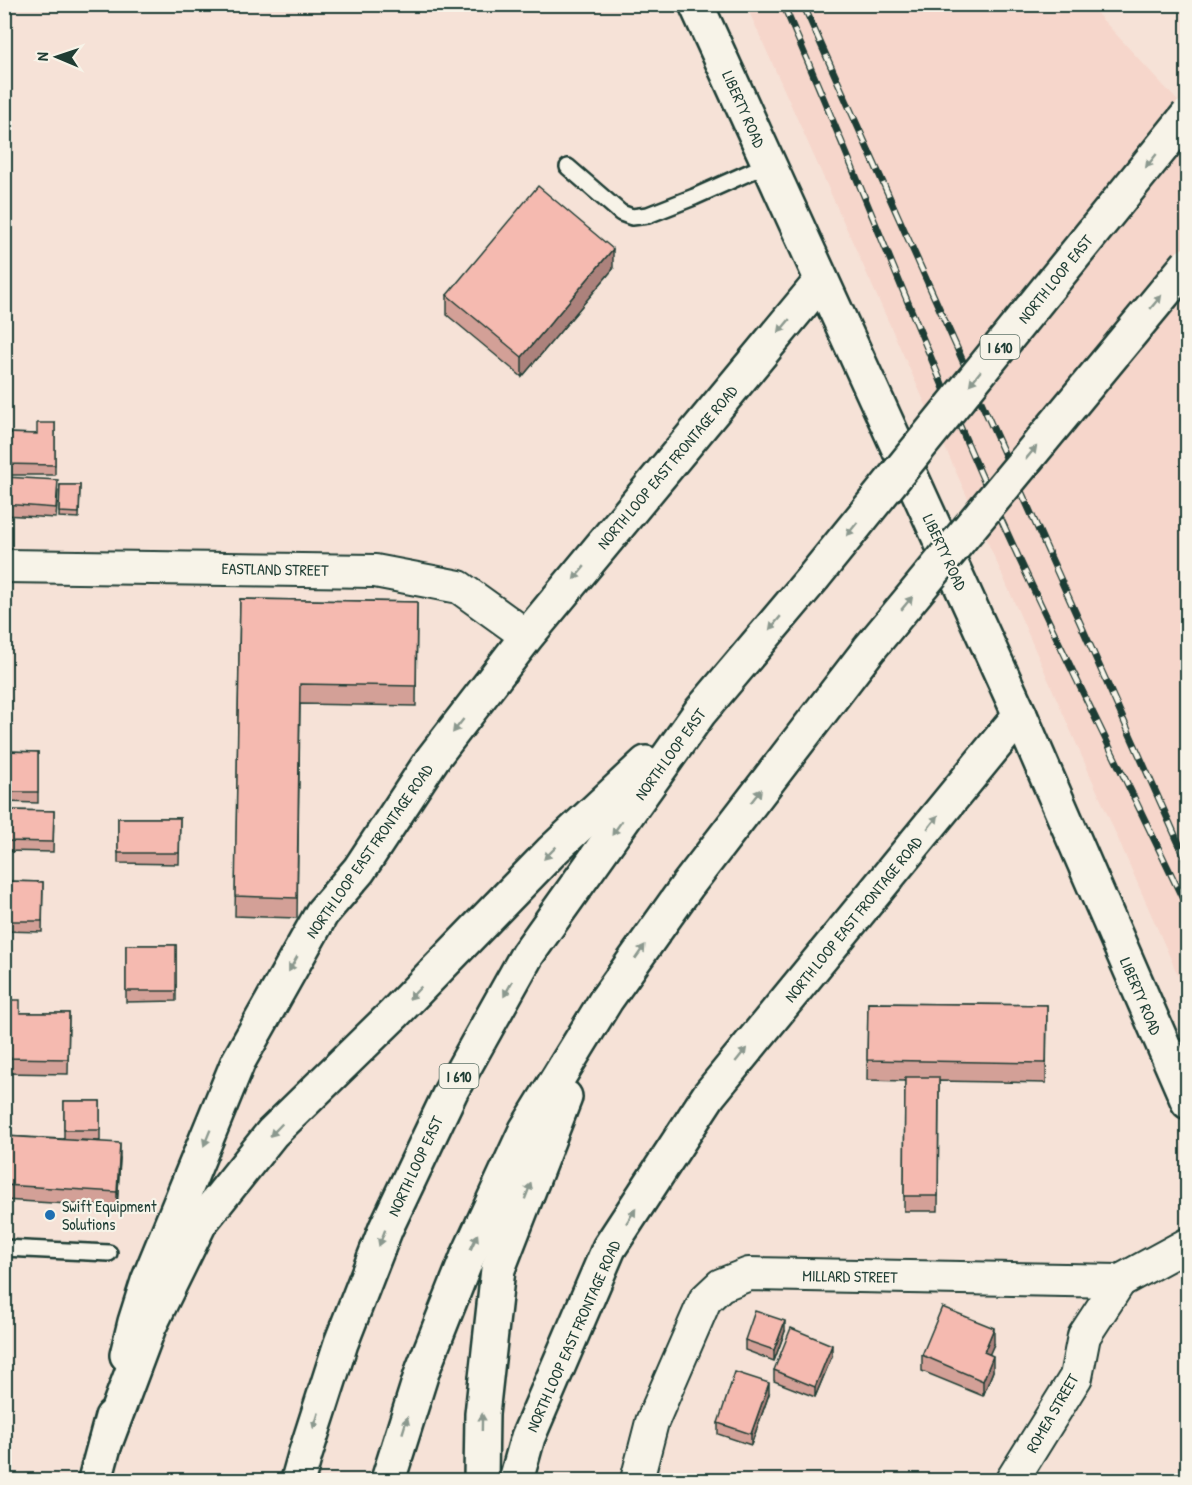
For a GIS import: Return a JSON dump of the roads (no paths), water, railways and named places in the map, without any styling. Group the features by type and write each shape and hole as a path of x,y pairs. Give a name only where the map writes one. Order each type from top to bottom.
{"main road":[{"name":"LIBERTY ROAD","path":"696,4 1020,715 1188,1102"},
{"name":"NORTH LOOP EAST","path":"298,1480 340,1343 386,1228 451,1091 527,955 700,712 813,578 1188,115"},
{"path":"388,1480 423,1369 467,1258 526,1130 606,1000 687,886 870,648 1188,264"},
{"name":"NORTH LOOP EAST FRONTAGE ROAD","path":"95,1480 135,1322 148,1281 238,1062 322,913 359,870 433,758 527,636 821,281"},
{"path":"105,1444 149,1327 200,1223 272,1133 394,1014 552,851 700,712"},
{"name":"NORTH LOOP EAST FRONTAGE ROAD","path":"516,1480 528,1437 609,1248 709,1095 1020,715"},
{"path":"481,1480 482,1414 498,1269 558,1113 606,1000"}],"street":[{"name":"EASTLAND STREET","path":"4,566 375,571 459,587 527,636"},
{"name":"MILLARD STREET","path":"637,1480 652,1422 705,1300 722,1285 749,1274 1120,1281 1188,1244"},
{"name":"ROMEA STREET","path":"1012,1480 1076,1377 1084,1336 1120,1281"}],"lane":[{"path":"568,167 621,213 632,218 648,215 768,164"},
{"path":"4,1248 109,1253"}],"railway":[{"path":"783,4 981,475 1188,910"},
{"path":"803,4 1188,864"}],"place":[{"name":"Swift Equipment Solutions","path":"50,1215"}]}
